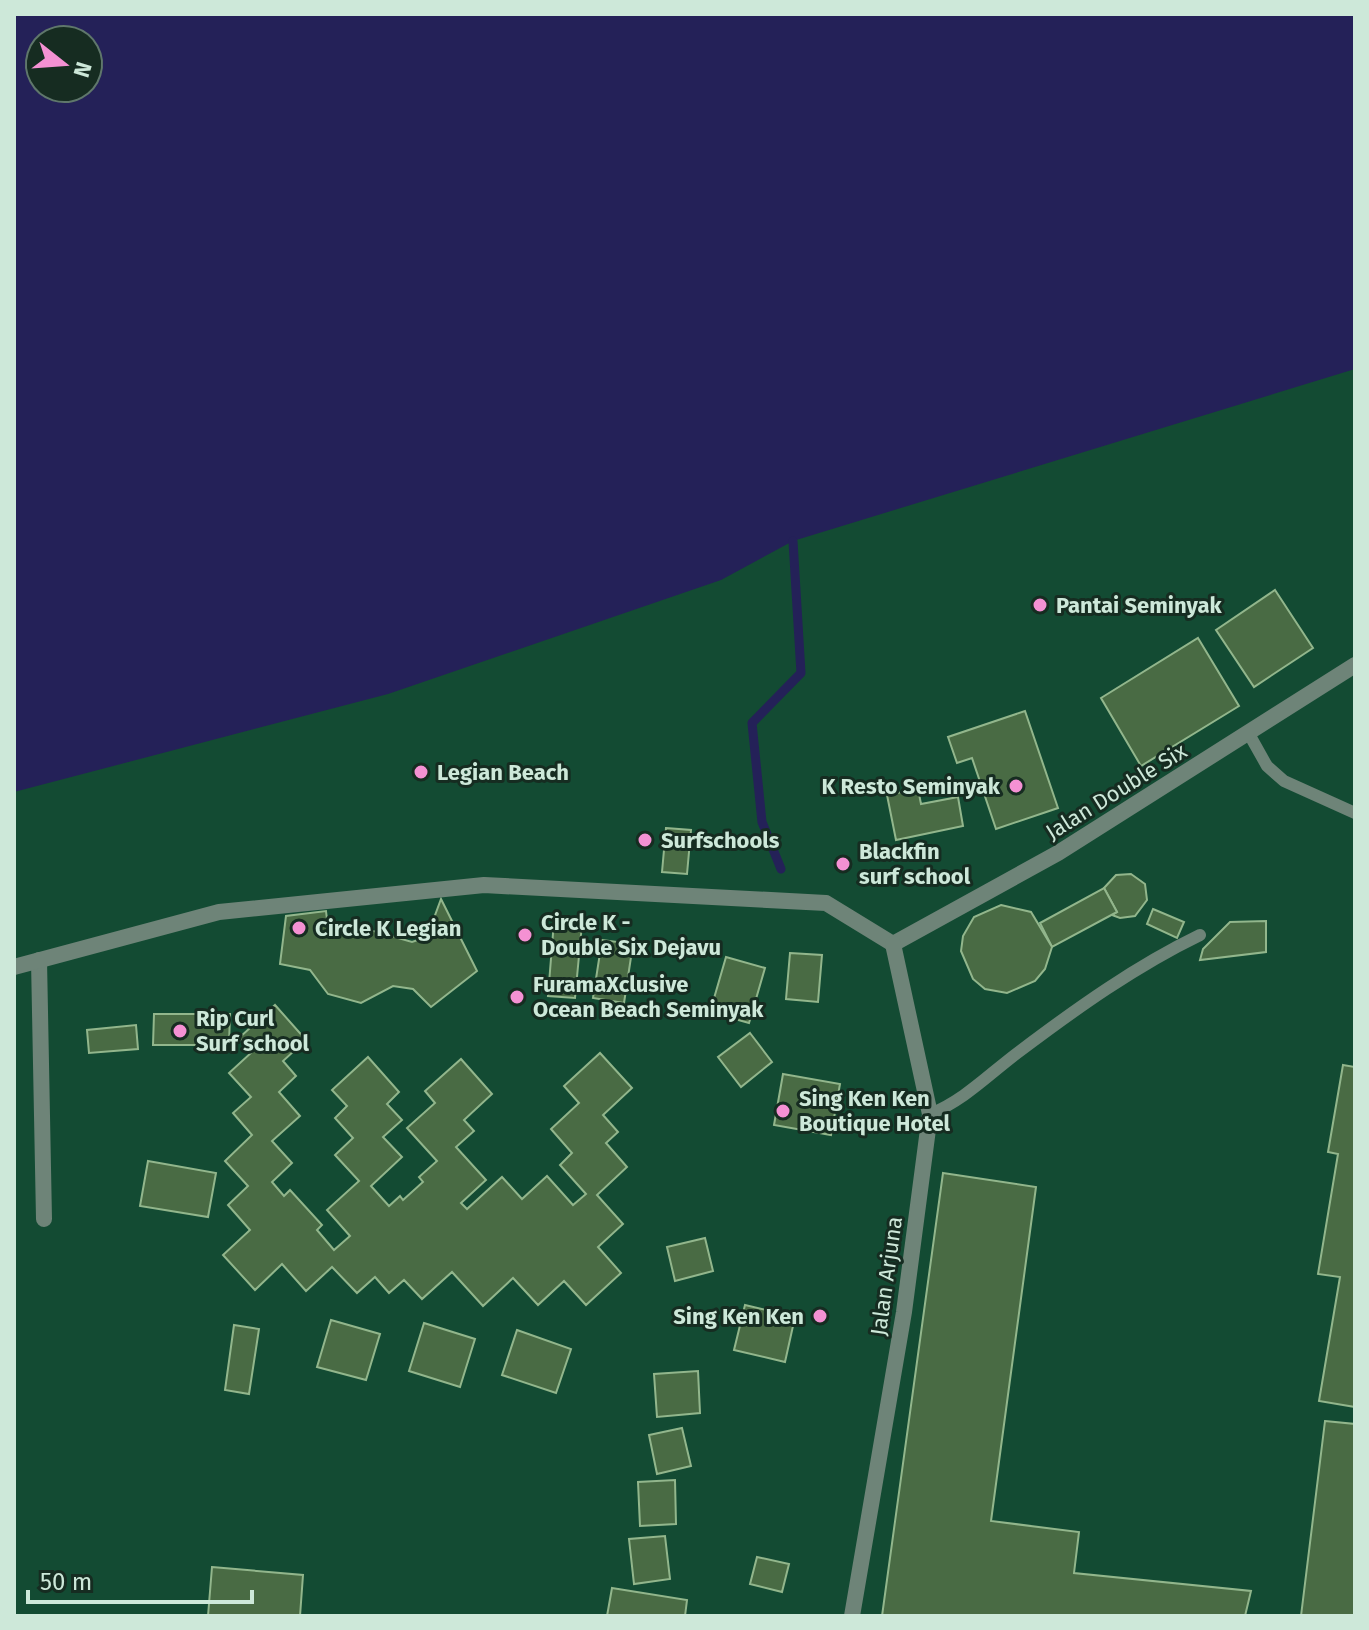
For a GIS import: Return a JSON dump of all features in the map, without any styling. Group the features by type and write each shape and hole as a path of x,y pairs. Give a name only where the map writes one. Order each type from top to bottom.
{"street":[{"name":"Jalan Double Six","path":"893,944 1058,853 1355,665"},
{"path":"14,967 219,912 484,885 826,903 893,944"},
{"name":"Jalan Arjuna","path":"852,1616 904,1312 930,1114 893,944"},
{"path":"39,960 44,1219"}],"lane":[{"path":"1249,734 1267,766 1284,781 1355,813"},
{"path":"930,1114 952,1105 1019,1051 1138,967 1200,935"}],"shaded area":[{"path":"14,14 1355,14 1355,369 793,541 721,580 388,694 14,792"}],"building":[{"path":"1275,590 1313,648 1254,687 1216,630"},
{"path":"1198,638 1239,706 1141,766 1101,698"},
{"name":"K Resto Seminyak","path":"1025,711 1058,808 996,829 972,758 957,763 948,737"},
{"path":"918,789 921,804 958,797 963,826 896,840 887,795"},
{"path":"666,828 691,830 687,874 662,872"},
{"path":"1131,874 1145,884 1147,900 1135,916 1120,918 1112,915 1117,912 1104,888 1116,875"},
{"path":"1104,888 1117,912 1052,947 1040,923"},
{"path":"441,899 477,971 431,1007 413,989 393,986 361,1003 328,994 310,970 280,964 286,916 326,911 328,928 356,933 363,928 412,942 427,937"},
{"path":"1001,905 1031,912 1052,947 1045,969 1035,981 1007,993 985,989 973,979 961,951 963,936 974,917"},
{"path":"1153,909 1184,922 1177,938 1147,924"},
{"path":"554,921 582,924 575,998 548,996"},
{"path":"1266,921 1266,952 1200,960 1203,949 1230,922"},
{"path":"602,940 633,944 624,1003 593,998"},
{"path":"790,953 822,955 818,1002 786,999"},
{"path":"726,957 765,968 749,1023 710,1012"},
{"path":"275,1005 306,1040 283,1061 296,1076 279,1092 300,1116 272,1141 292,1163 272,1182 284,1196 290,1190 322,1225 317,1230 334,1250 350,1236 327,1210 359,1181 335,1155 353,1138 335,1118 347,1106 332,1090 368,1057 399,1092 387,1104 402,1120 383,1137 402,1157 371,1186 389,1206 400,1196 403,1200 423,1182 419,1177 437,1161 407,1128 435,1103 425,1091 461,1059 492,1094 464,1120 474,1131 456,1147 486,1180 461,1203 467,1209 502,1177 522,1199 547,1176 573,1205 586,1194 560,1165 572,1153 551,1129 579,1103 564,1086 600,1053 632,1088 603,1115 618,1132 606,1143 627,1167 597,1195 623,1224 598,1247 621,1273 586,1305 564,1281 538,1305 513,1278 483,1306 452,1272 422,1299 404,1280 389,1293 375,1277 357,1293 332,1267 306,1291 282,1264 255,1290 223,1255 250,1230 228,1205 248,1186 225,1161 252,1135 233,1113 251,1097 229,1073 252,1052 239,1038"},
{"path":"154,1014 230,1014 229,1045 153,1045"},
{"path":"136,1025 138,1049 89,1053 87,1030"},
{"path":"750,1033 772,1062 741,1087 718,1057"},
{"path":"1343,1065 1355,1067 1355,1407 1319,1401 1340,1277 1318,1274 1338,1154 1328,1152"},
{"path":"783,1074 840,1084 831,1135 774,1125"},
{"path":"148,1161 216,1173 208,1217 140,1206"},
{"path":"943,1173 1036,1187 991,1521 1079,1532 1074,1573 1251,1591 1245,1616 882,1616"},
{"path":"705,1238 713,1271 675,1281 667,1247"},
{"path":"745,1305 795,1317 785,1362 734,1350"},
{"path":"331,1320 380,1334 366,1380 317,1367"},
{"path":"424,1323 475,1339 460,1387 409,1371"},
{"path":"234,1325 259,1329 249,1394 225,1390"},
{"path":"517,1330 571,1349 556,1393 502,1375"},
{"path":"698,1371 700,1413 657,1417 654,1374"},
{"path":"1325,1421 1355,1424 1355,1616 1301,1616"},
{"path":"682,1428 691,1466 657,1474 649,1435"},
{"path":"675,1480 676,1524 640,1526 638,1482"},
{"path":"665,1536 670,1579 634,1584 629,1539"},
{"path":"757,1557 789,1564 782,1592 750,1584"},
{"path":"212,1567 303,1575 300,1616 208,1616"},
{"path":"612,1588 687,1600 685,1616 607,1616"}],"waterway":[{"path":"781,869 762,822 752,723 801,673 793,541"}],"place":[{"name":"Pantai Seminyak","path":"1040,605"},
{"name":"Legian Beach","path":"421,772"},
{"name":"K Resto Seminyak","path":"1016,786"},
{"name":"Surfschools","path":"645,840"},
{"name":"Blackfin surf school","path":"843,864"},
{"name":"Circle K Legian","path":"299,928"},
{"name":"Circle K - Double Six Dejavu","path":"525,935"},
{"name":"FuramaXclusive Ocean Beach Seminyak","path":"517,997"},
{"name":"Rip Curl Surf school","path":"180,1031"},
{"name":"Sing Ken Ken Boutique Hotel","path":"783,1111"},
{"name":"Sing Ken Ken","path":"820,1316"}]}
